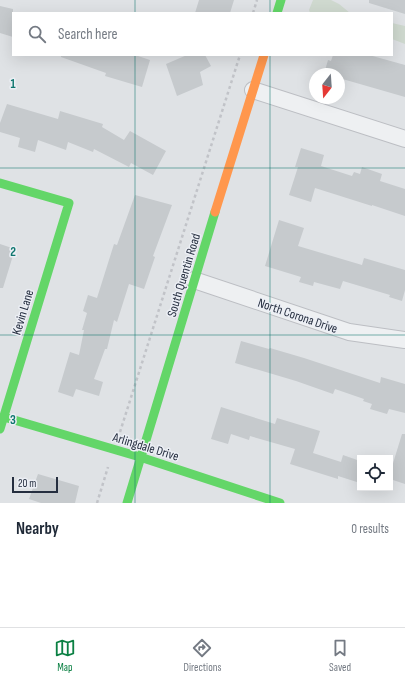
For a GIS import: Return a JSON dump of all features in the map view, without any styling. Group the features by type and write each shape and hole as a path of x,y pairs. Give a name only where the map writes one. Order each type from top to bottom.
{"street":[{"path":"277,12 281,0"},
{"name":"South Quentin Road","path":"127,503 264,56"},
{"path":"253,90 405,139"},
{"name":"Kevin Lane","path":"0,183 69,203 0,429"},
{"name":"North Corona Drive","path":"194,280 349,332 405,340"},
{"name":"Arlingdale Drive","path":"4,417 140,457 280,503"}],"path":[{"path":"253,12 257,0"},
{"path":"97,503 240,56"}],"shaded area":[{"path":"313,0 331,0 349,12 310,12"},
{"path":"393,23 405,26 405,44 393,39"}],"building":[{"path":"199,0 234,0 230,12 195,12"},
{"path":"369,0 405,0 405,14 369,3"},
{"path":"0,6 13,9 12,37 0,33"},
{"path":"138,56 150,60 142,87 105,76 106,73 61,57"},
{"path":"185,56 206,56 211,66 200,72 203,85 177,96 166,64"},
{"path":"333,56 373,56 405,65 405,97 345,80 345,68 326,68 328,60 331,61"},
{"path":"7,104 58,119 60,111 103,124 102,127 124,140 130,131 166,151 153,175 131,163 129,167 94,149 93,152 68,142 66,150 38,140 35,152 18,147 20,138 0,132 0,123"},
{"path":"301,148 324,155 321,166 352,176 354,172 360,174 362,167 382,174 380,181 405,189 405,216 315,188 311,202 289,195 298,167 295,167"},
{"path":"135,195 172,205 153,256 155,257 144,289 129,284 117,322 114,320 107,349 105,349 94,379 103,382 99,396 76,389 73,397 58,392 70,352 79,355 84,330 82,330 87,313 83,311 88,295 97,298 114,244 117,245"},
{"path":"279,220 304,228 298,246 362,265 364,258 405,270 405,290 402,301 389,297 390,295 343,281 340,289 314,282 313,286 299,282 301,277 265,266"},
{"path":"0,244 15,249 3,288 0,288"},
{"path":"241,341 304,358 380,383 381,377 405,384 405,413 389,409 387,414 370,409 372,404 363,401 364,399 335,389 333,394 296,381 235,363"},
{"path":"221,407 275,424 277,418 320,431 313,453 341,462 343,455 357,460 357,482 338,476 338,479 290,464 295,449 250,436 249,440 231,434 228,444 211,439"},
{"path":"402,434 405,434 405,484 393,480 393,463"},
{"path":"38,474 79,486 75,503 41,503 29,499"}],"traffic: fast":[{"path":"277,12 281,0"},
{"path":"0,183 69,203 0,429"},
{"path":"127,503 215,212"},
{"path":"4,417 140,457 280,503"}],"traffic: slow":[{"path":"215,212 264,56"}]}
